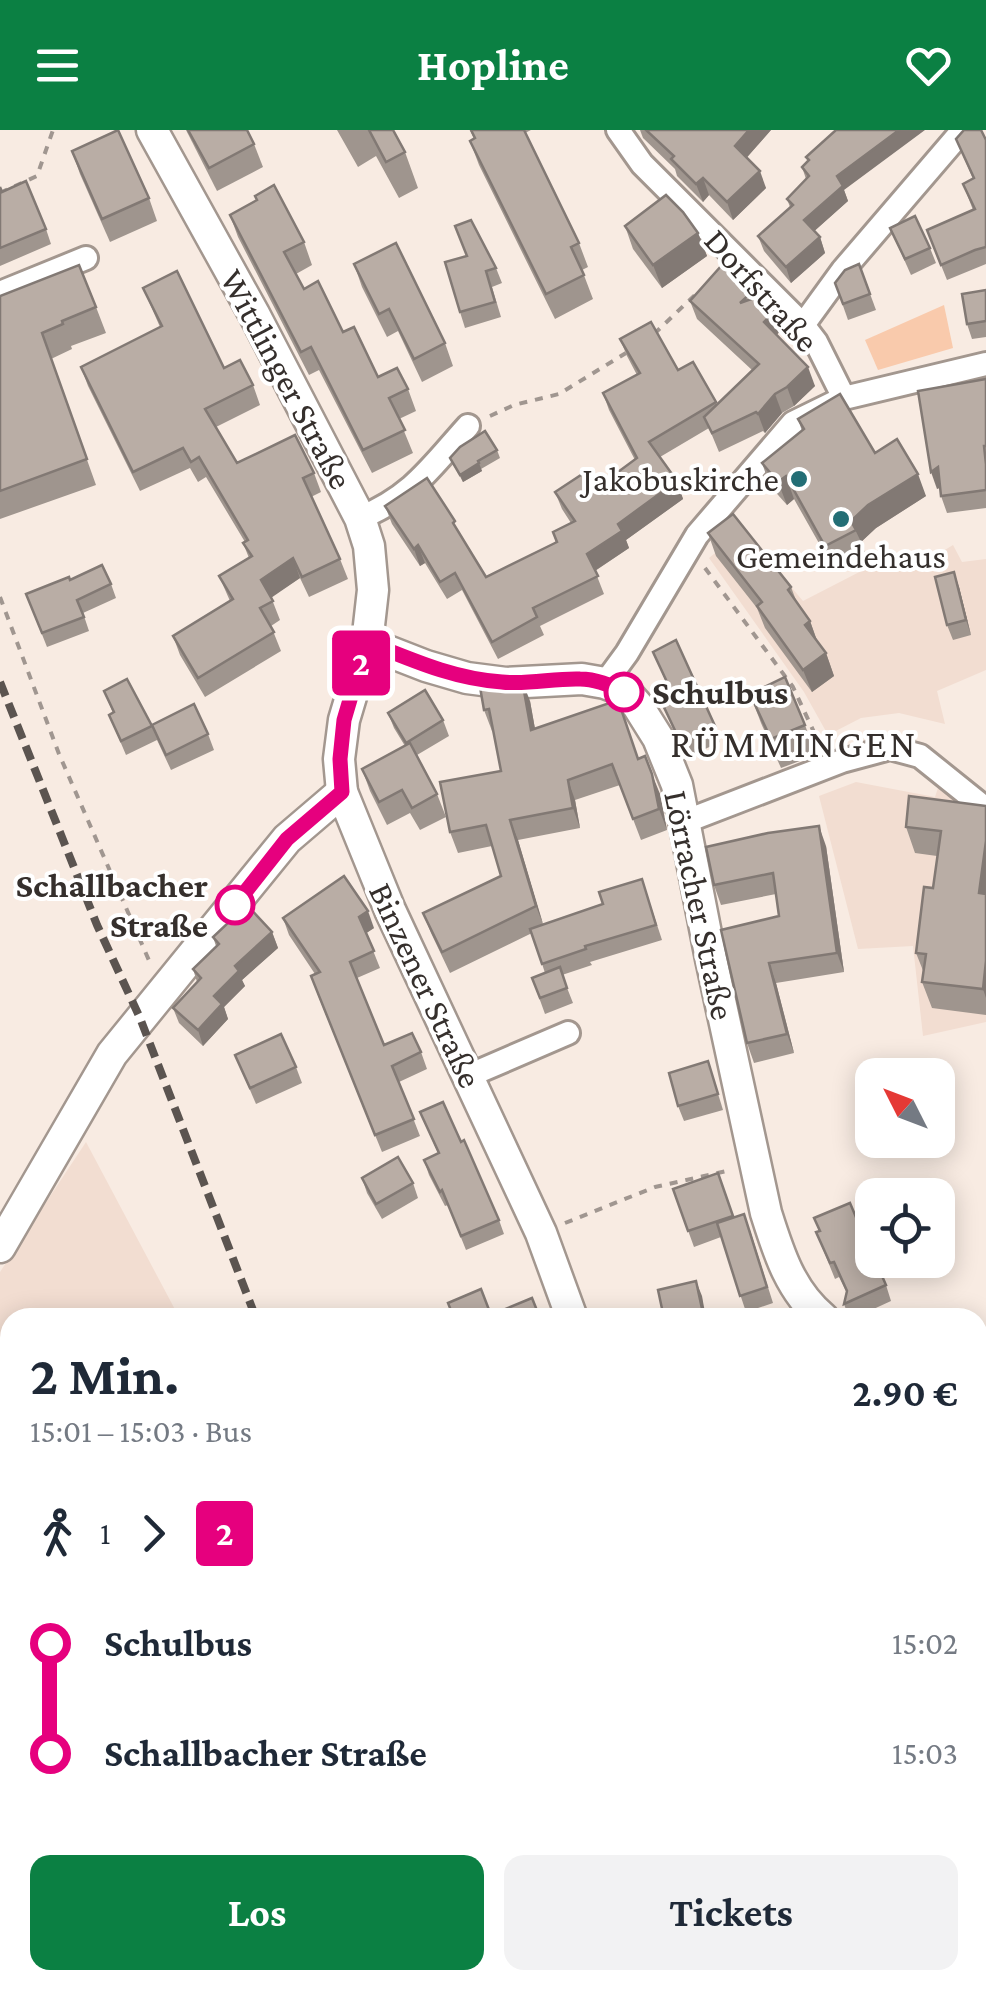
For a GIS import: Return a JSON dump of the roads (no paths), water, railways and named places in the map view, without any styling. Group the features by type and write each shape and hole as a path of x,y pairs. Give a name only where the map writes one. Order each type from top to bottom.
{"street":[{"name":"Wittlinger Straße","path":"152,130 360,518 373,579 367,642"},
{"name":"Dorfstraße","path":"618,130 642,164 804,324 844,398"},
{"path":"804,324 843,270 963,130"},
{"path":"0,293 86,258"},
{"path":"367,642 467,678 506,683 582,678 604,683 627,653 697,535 793,423 844,398 986,364"},
{"path":"360,518 387,507 412,489 468,426"},
{"name":"Binzener Straße","path":"367,642 344,720 342,792 390,910 540,1233 568,1308"},
{"name":"Lörracher Straße","path":"604,683 624,692 638,706 658,738 677,784 766,1212 778,1252 795,1288 814,1308"},
{"path":"684,822 829,766 890,748 920,756 986,809"},
{"path":"0,1248 112,1054 287,839 342,792"},
{"path":"468,1076 568,1033"}],"railway":[{"path":"0,682 97,925 140,1018 252,1308"}],"place":[{"name":"Jakobuskirche","path":"799,479"},
{"name":"Gemeindehaus","path":"841,519"},
{"name":"Schulbus","path":"624,692"},
{"name":"Schallbacher Straße","path":"235,905"}],"district":[{"name":"RÜMMINGEN","path":"794,743"}]}
